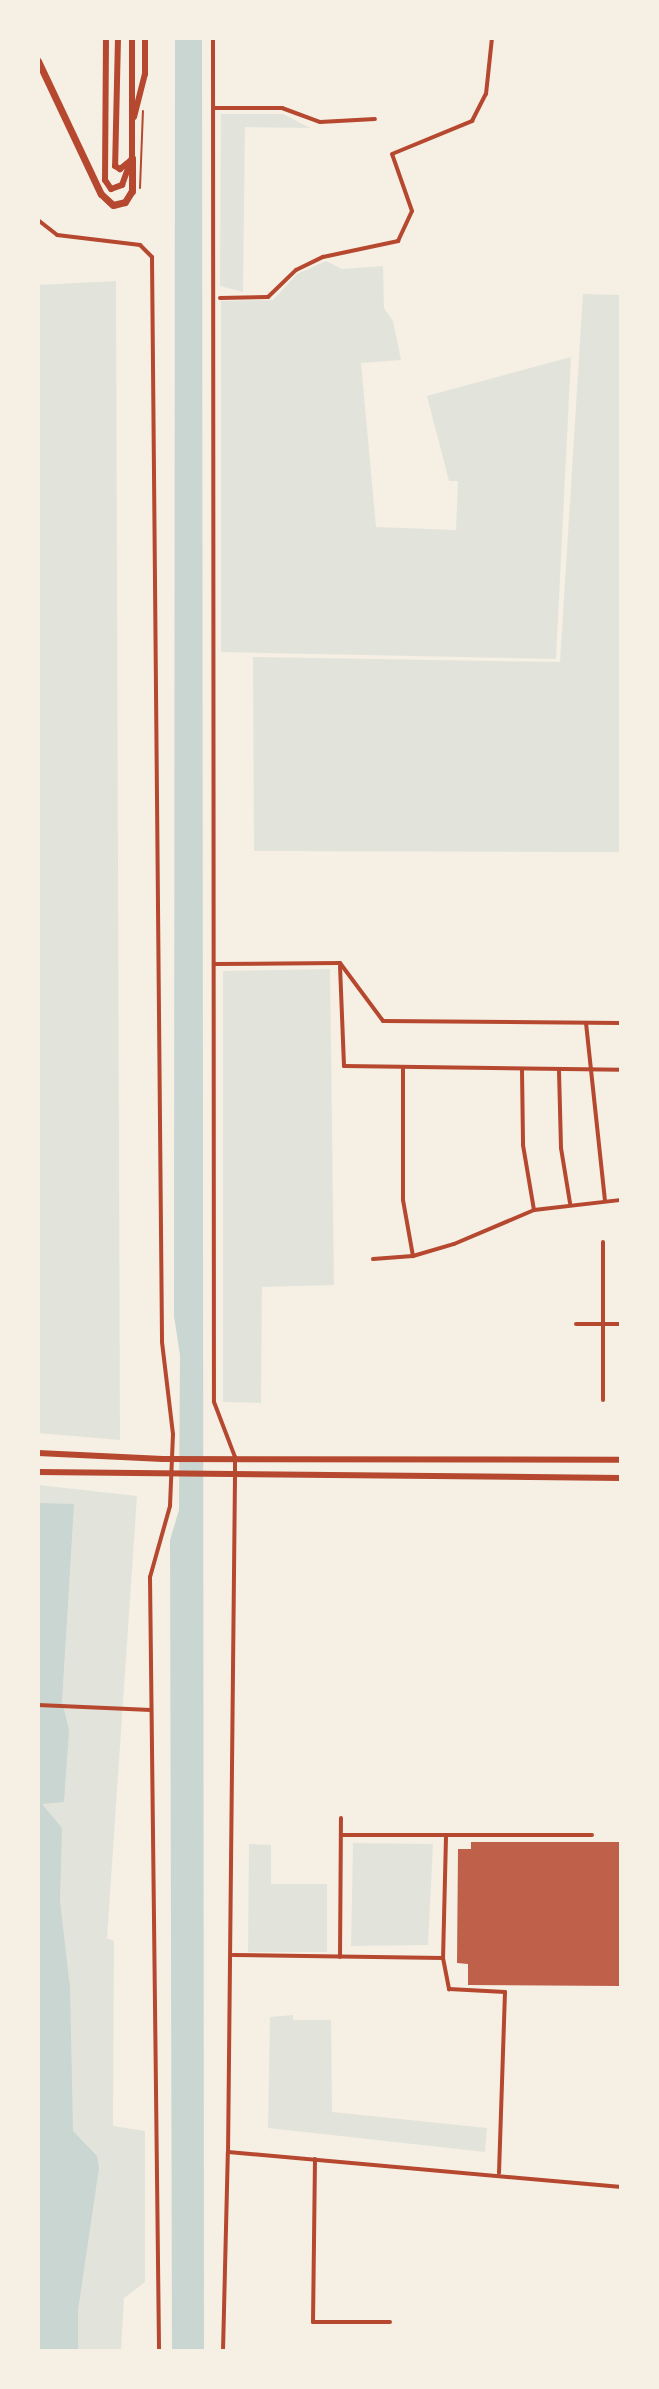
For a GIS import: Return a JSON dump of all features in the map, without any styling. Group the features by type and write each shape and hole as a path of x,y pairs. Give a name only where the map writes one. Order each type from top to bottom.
{"highway":[{"path":"38,61 101,194 113,205 125,202 132,191 132,158"}],"main road":[{"path":"106,38 105,180 111,189 122,185 132,158 132,38"},
{"path":"118,38 115,166 120,169 132,158"},
{"path":"132,125 145,74 145,38"},
{"path":"38,1453 163,1459 621,1460"},
{"path":"38,1472 621,1478"}],"street":[{"path":"213,38 214,1402 235,1457 232,1955 223,2351"},
{"path":"220,298 268,297 296,270 323,257 398,241 412,211 392,154 472,121 486,94 492,38"},
{"path":"214,108 282,108 320,122 375,119"},
{"path":"38,220 57,235 140,245 152,257 162,1342 173,1434 170,1506 150,1577 159,2351"},
{"path":"215,964 340,963"},
{"path":"340,963 383,1021 621,1023"},
{"path":"340,963 344,1066 621,1070"},
{"path":"586,1023 605,1200"},
{"path":"403,1069 403,1200 413,1256"},
{"path":"522,1070 523,1145 534,1210"},
{"path":"559,1071 561,1148 570,1203"},
{"path":"373,1259 413,1256 534,1210 570,1203 621,1200"},
{"path":"603,1242 603,1400"},
{"path":"576,1324 621,1324"},
{"path":"38,1705 151,1710"},
{"path":"340,1957 341,1818"},
{"path":"341,1835 592,1835"},
{"path":"446,1837 443,1958 449,1989 505,1992 499,2174"},
{"path":"232,1955 443,1958"},
{"path":"228,2152 621,2187"},
{"path":"315,2159 313,2322 390,2322"}],"path":[{"path":"125,202 143,182 144,101"}],"shaded area":[{"path":"175,38 202,38 204,2351 172,2351 170,1540 179,1510 180,1355 174,1316"},
{"path":"221,114 283,114 310,128 245,127 243,292 220,286"},
{"path":"326,261 342,269 383,266 384,308 393,321 401,360 361,363 376,527 456,530 458,481 449,481 427,396 571,357 556,659 221,652 221,301 273,300 297,274"},
{"path":"116,281 120,1440 38,1433 38,285"},
{"path":"583,294 621,295 621,852 254,851 253,657 560,662"},
{"path":"330,969 334,1285 262,1287 261,1403 223,1402 223,971"},
{"path":"38,1485 137,1496 107,1938 114,1941 113,2126 145,2131 145,2282 124,2298 121,2351 38,2351"},
{"path":"38,1503 74,1504 62,1701 69,1730 64,1802 42,1804 62,1828 60,1901 70,1988 73,2131 97,2156 99,2168 78,2310 78,2351 38,2351"},
{"path":"353,1843 433,1844 428,1945 351,1946"},
{"path":"249,1844 271,1845 271,1884 327,1884 327,1952 248,1952"},
{"path":"293,2015 293,2020 331,2020 332,2112 487,2128 485,2152 268,2128 270,2017"}],"building":[{"path":"471,1842 621,1842 621,1986 468,1985 468,1964 457,1963 458,1849 471,1849"}]}
